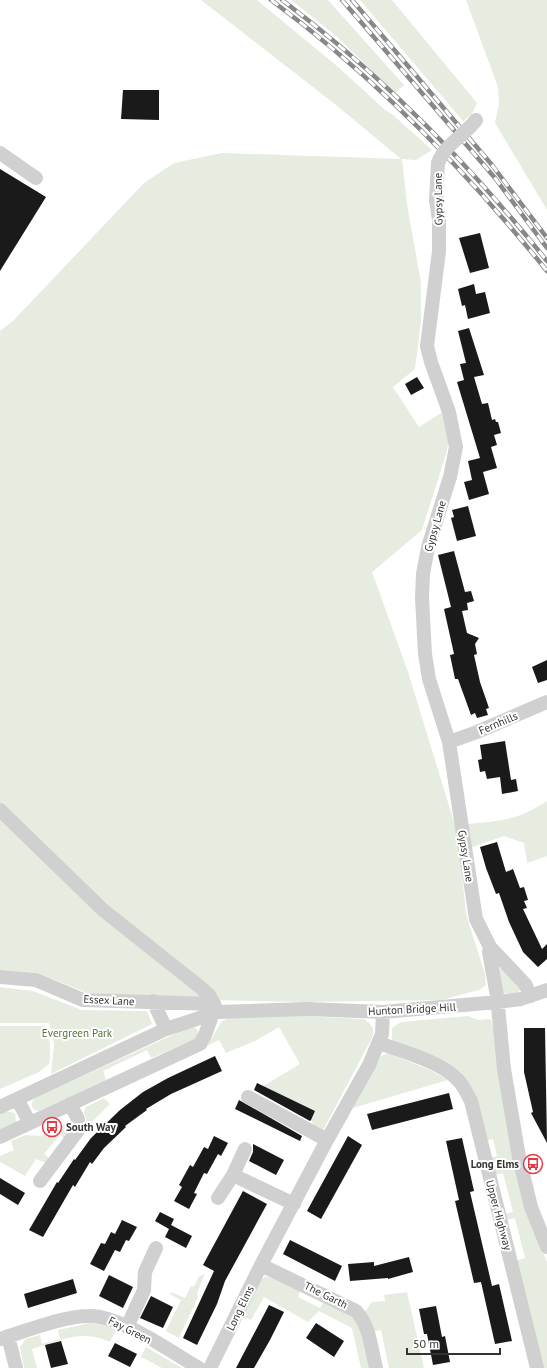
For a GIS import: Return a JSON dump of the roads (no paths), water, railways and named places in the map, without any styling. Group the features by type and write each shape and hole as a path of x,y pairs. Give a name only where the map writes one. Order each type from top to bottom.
{"street":[{"name":"Gypsy Lane","path":"476,120 469,129 441,154 438,163 436,200 439,220 439,251 427,346 431,362 449,412 456,447 450,477 428,547 423,574 422,598 425,654 429,679 449,742 476,918 490,947 525,984 531,996"},
{"path":"0,153 36,178"},
{"name":"Fernhills","path":"449,742 477,732 547,702"},
{"path":"0,810 103,910 200,986 209,995 218,1010"},
{"name":"Gypsy Lane","path":"490,947 489,952 498,1002"},
{"name":"Essex Lane","path":"0,977 36,980 83,1000 153,1001 218,1010"},
{"name":"Hunton Bridge Hill","path":"218,1010 307,1009 383,1012 498,1002 531,996 547,990"},
{"path":"153,1001 166,1029"},
{"path":"498,1002 504,1069 519,1157 531,1207 547,1247"},
{"path":"0,1107 166,1029 218,1010"},
{"path":"0,1137 200,1044 218,1010"},
{"name":"Long Elms","path":"210,1368 262,1264 327,1140 369,1065 382,1034 383,1012"},
{"name":"Upper Highway","path":"379,1043 448,1071 458,1079 465,1089 470,1101 534,1367"},
{"path":"248,1097 327,1140"},
{"path":"18,1098 30,1123"},
{"path":"40,1181 78,1129 78,1119 70,1104"},
{"path":"218,1198 233,1175 245,1148"},
{"path":"233,1175 294,1204"},
{"path":"127,1327 153,1266 156,1248"},
{"name":"The Garth","path":"262,1264 356,1311 361,1316 367,1329 376,1368"},
{"name":"Fay Green","path":"16,1368 4,1337 73,1318 89,1316 106,1317 127,1327 199,1368"}],"railway":[{"path":"271,0 346,60 418,127 485,198 547,271"},
{"path":"282,0 354,58 423,122 487,190 547,261"},
{"path":"342,0 495,178 547,248"},
{"path":"352,0 492,165 547,238"}],"place":[{"name":"South Way","path":"52,1127"},
{"name":"Long Elms","path":"533,1164"}],"park label":[{"name":"Evergreen Park","path":"77,1033"}]}
